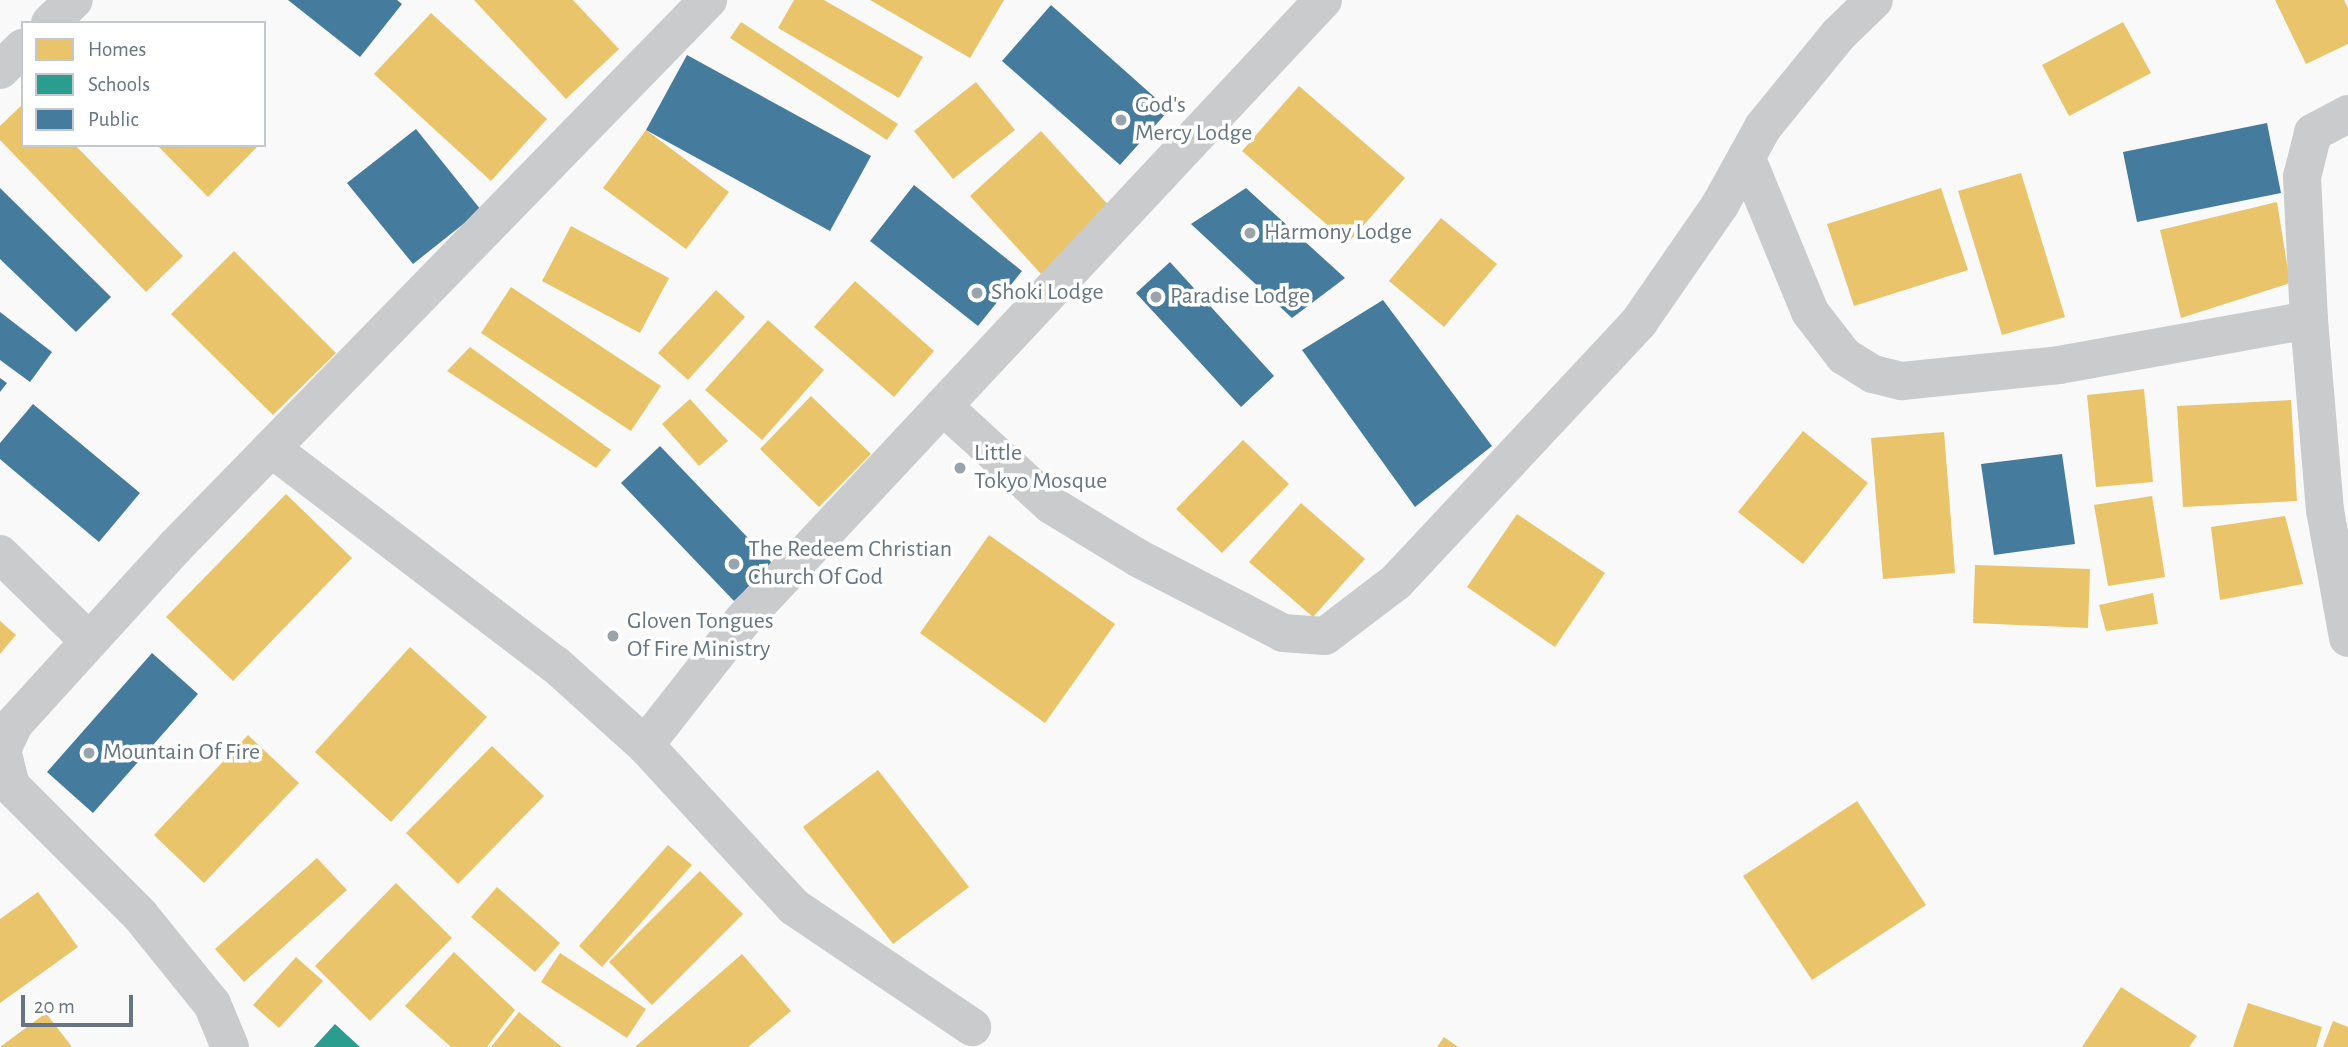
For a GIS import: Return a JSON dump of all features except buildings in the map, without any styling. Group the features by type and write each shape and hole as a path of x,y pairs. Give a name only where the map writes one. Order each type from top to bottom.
{"street":[{"path":"52,21 74,0"},
{"path":"645,745 743,620 1322,0"},
{"path":"943,406 1051,505 1138,558 1283,633 1325,636 1396,582 1639,322 1720,205 1763,127 1796,83 1838,35 1874,0"},
{"path":"230,1047 212,1004 140,915 11,786 2,750 14,724 89,641 691,5"},
{"path":"0,70 21,50"},
{"path":"2348,114 2313,133 2302,177 2309,320 2325,510 2348,638"},
{"path":"1747,159 1810,312 1844,356 1872,374 1902,381 2059,365 2309,320"},
{"path":"272,449 556,665 645,745 794,907 972,1027"},
{"path":"0,554 89,641"}],"place":[{"name":"God's Mercy Lodge","path":"1121,120"},
{"name":"Harmony Lodge","path":"1250,233"},
{"name":"Shoki Lodge","path":"977,293"},
{"name":"Paradise Lodge","path":"1156,297"},
{"name":"Little Tokyo Mosque","path":"960,468"},
{"name":"The Redeem Christian Church Of God","path":"734,564"},
{"name":"Gloven Tongues Of Fire Ministry","path":"613,636"},
{"name":"Mountain Of Fire","path":"89,753"}]}
